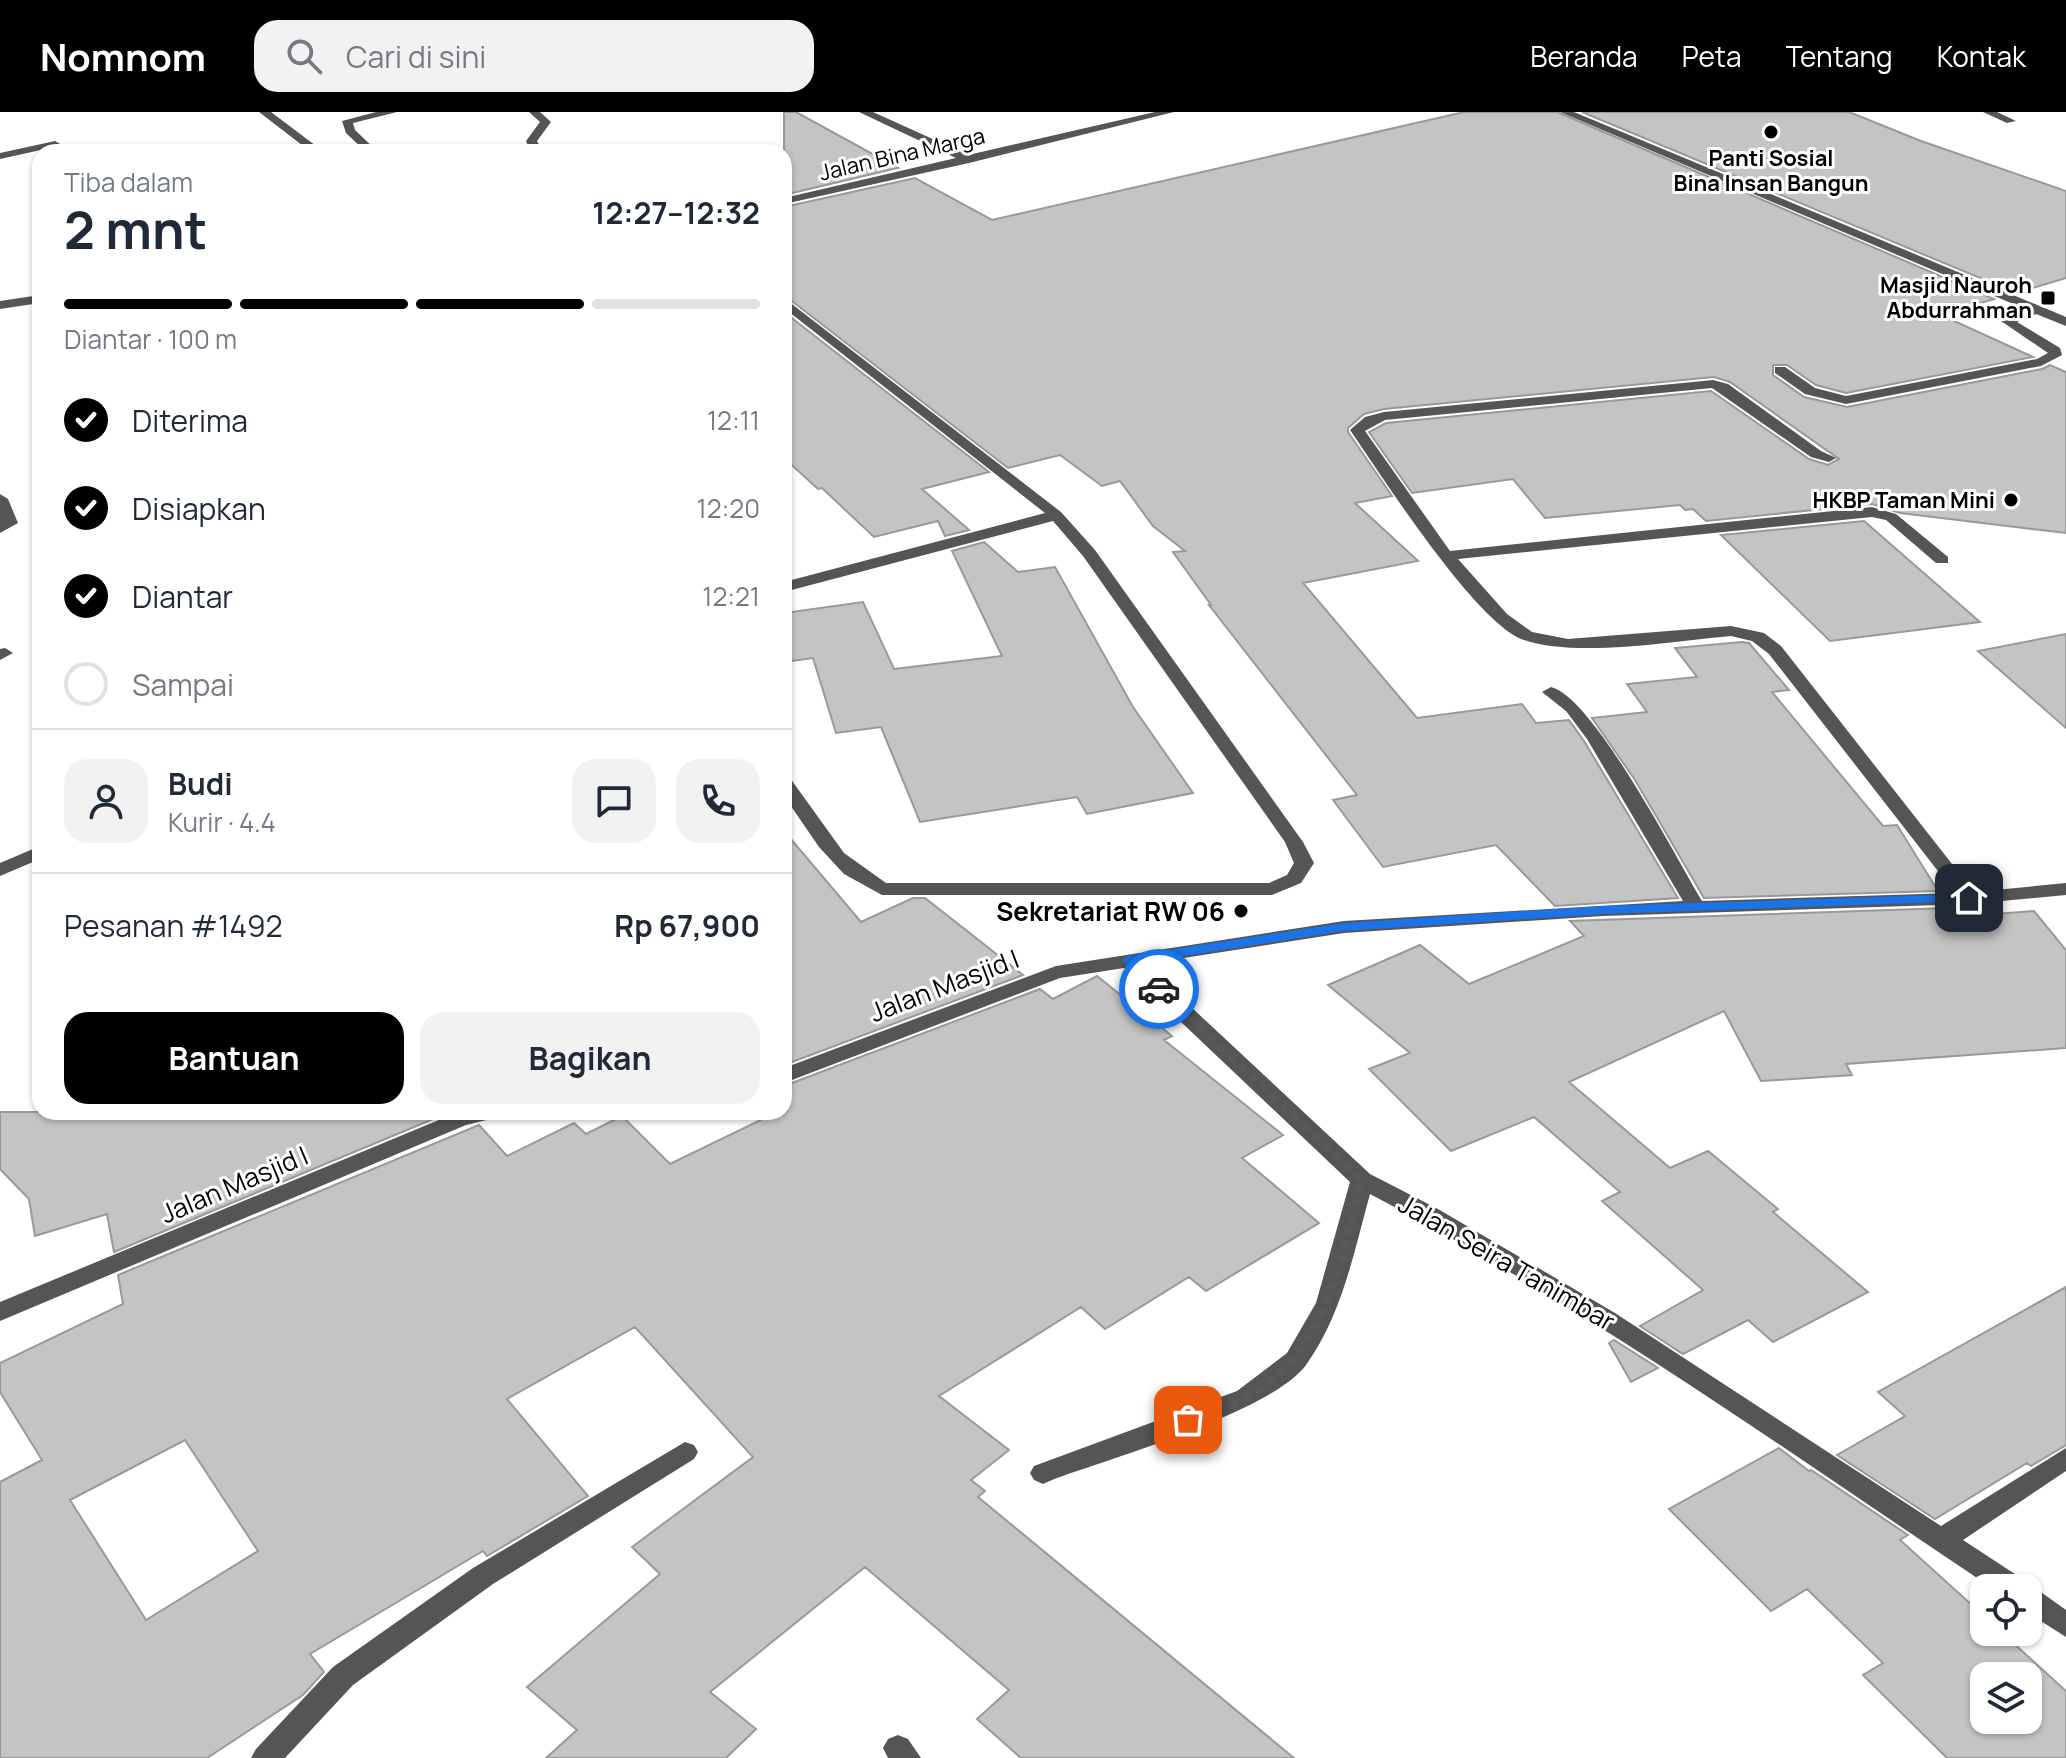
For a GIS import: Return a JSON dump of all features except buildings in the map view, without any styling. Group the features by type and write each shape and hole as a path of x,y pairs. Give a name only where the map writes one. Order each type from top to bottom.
{"street":[{"path":"264,112 307,144"},
{"path":"364,144 350,131 347,121 392,112"},
{"path":"533,144 531,141 546,122 534,112"},
{"path":"864,112 969,160"},
{"name":"Jalan Bina Marga","path":"792,199 1169,112"},
{"path":"1565,112 2066,322"},
{"path":"1988,112 2011,121"},
{"path":"0,156 32,149"},
{"path":"0,305 32,300"},
{"path":"792,308 1056,515 1089,553 1294,842 1304,863 1294,879 1272,889 882,889 862,881 834,855 792,794"},
{"path":"1780,370 1810,391 1846,400 2041,362 2055,355 2055,351 2007,321 2037,309"},
{"path":"1829,458 1816,454 1723,387 1713,384 1384,416 1365,422 1357,430 1446,556 1501,617 1527,636 1568,644 1731,631 1758,637 1775,650 1969,898"},
{"path":"0,499 10,523 0,528"},
{"path":"1446,556 1872,512 1891,517 1942,560"},
{"path":"792,585 1056,515"},
{"path":"1551,692 1572,707 1595,737 1696,907"},
{"path":"0,870 32,856"},
{"path":"1128,960 1344,927 1696,907 1969,898 2066,889"},
{"name":"Jalan Masjid I","path":"792,1073 1056,972 1128,960"},
{"name":"Jalan Seira Tanimbar","path":"1128,960 1362,1180 1430,1215 1606,1319 1994,1574"},
{"name":"Jalan Masjid I","path":"0,1312 458,1120"},
{"path":"1043,1473 1246,1398 1296,1360 1328,1303 1362,1180"},
{"path":"266,1758 343,1676 483,1576 685,1452"},
{"path":"1943,1539 2066,1458"},
{"path":"2042,1608 2066,1625"}],"way so far":[{"path":"1159,989 1362,1180 1328,1303 1296,1360 1246,1398 1188,1420"}],"place":[{"name":"Panti Sosial Bina Insan Bangun","path":"1771,132"},
{"name":"Masjid Nauroh Abdurrahman","path":"2048,298"},
{"name":"HKBP Taman Mini","path":"2011,500"},
{"name":"Sekretariat RW 06","path":"1241,911"}],"route":[{"path":"1159,989 1128,960 1344,927 1603,910 1969,898"}]}
